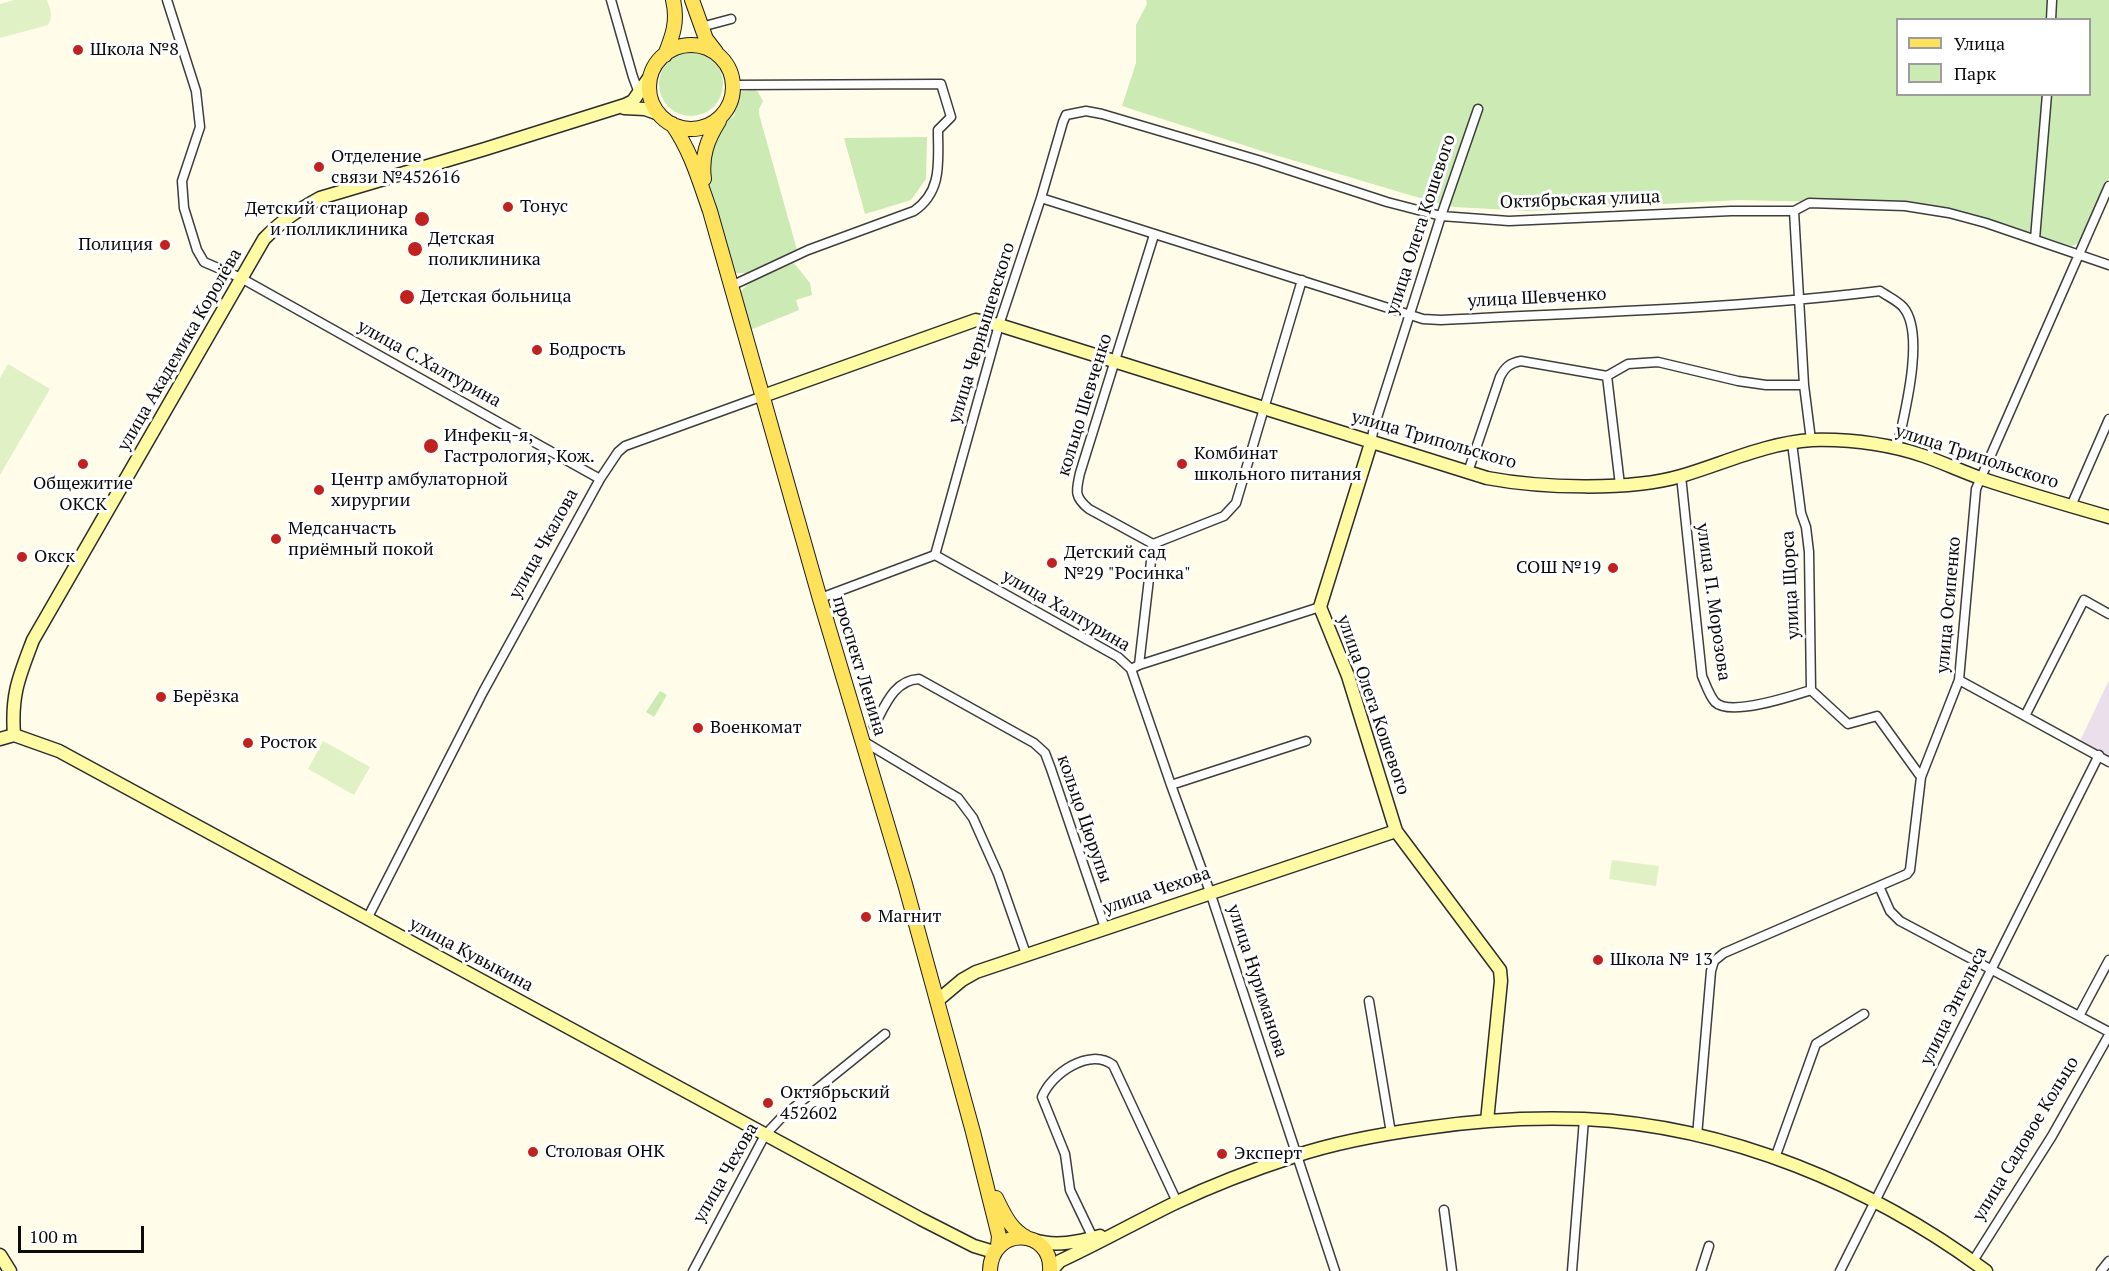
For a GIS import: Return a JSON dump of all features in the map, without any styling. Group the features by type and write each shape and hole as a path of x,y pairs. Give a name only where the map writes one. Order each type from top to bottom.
{"main road":[{"path":"665,55 674,35 676,18 673,0"},
{"path":"692,0 706,39 729,68 734,85 730,103 721,118 706,127 697,129 680,128 659,114 651,97 651,75 659,61 674,49 696,45 708,48 717,54"},
{"name":"проспект Ленина","path":"710,211 703,175 703,159 706,144 721,118"},
{"name":"проспект Ленина","path":"672,124 693,159 710,211 937,1001 999,1236 993,1258"},
{"name":"проспект Ленина","path":"973,1132 1004,1215 1018,1233 1030,1239 1047,1254 1050,1271"},
{"path":"993,1258 1009,1239 1030,1239"}],"street":[{"name":"улица С.Халтурина","path":"167,0 196,91 200,128 182,181 184,208 197,250 204,262 242,278 600,479"},
{"path":"611,0 639,93"},
{"path":"2051,18 2052,0"},
{"path":"701,27 731,19"},
{"name":"улица Академика Королёва","path":"14,735 12,712 16,685 33,640 264,240 279,223 320,198 608,112 633,101 651,75"},
{"path":"731,286 808,250 914,211 923,205 931,196 938,174 938,130 951,117 942,84 734,85"},
{"path":"2035,239 2047,96"},
{"path":"608,112 636,108 659,114"},
{"name":"улица Олега Кошевого","path":"1478,109 1441,216 1374,427 1320,607 1348,676 1396,831 1500,970 1502,981 1487,1121"},
{"name":"Октябрьская улица","path":"1063,122 1066,116 1078,111 1102,114 1258,160 1387,202 1441,216 1509,220 1731,211 1794,211 1809,203 1905,206 1949,213 2035,239 2109,265"},
{"name":"улица Чернышевского","path":"935,555 999,325 1041,198 1063,122"},
{"name":"улица Осипенко","path":"1697,1136 1711,970 1714,961 1724,953 1907,874 1910,870 1921,777 1959,680 1976,489 2109,186"},
{"name":"улица Шевченко","path":"1041,198 1410,316 1441,320 1799,301 1880,291 1904,307 1912,329 1912,376 1897,448"},
{"path":"1794,211 1804,385 1811,440"},
{"name":"кольцо Шевченко","path":"1153,544 1089,509 1080,502 1076,491 1155,235"},
{"path":"1135,667 1153,544 1224,516 1236,503 1302,280"},
{"name":"улица Чкалова","path":"366,919 483,692 600,479 618,452 625,446 866,357 976,320 999,325"},
{"name":"улица Трипольского","path":"999,325 1264,407 1371,443 1468,472 1515,483 1651,483 1681,476 1752,451 1811,440 1843,440 1897,448 1923,455 1981,478 2109,517"},
{"path":"1468,472 1500,377 1508,365 1521,361 1607,376 1628,364 1651,361 1766,385 1804,385"},
{"path":"1607,376 1620,484"},
{"path":"2071,506 2109,419"},
{"name":"улица Щорса","path":"1791,443 1809,552 1811,690"},
{"name":"улица П. Морозова","path":"1681,476 1702,676 1708,691 1715,702 1722,706 1747,706 1811,690"},
{"path":"826,596 935,555"},
{"name":"улица Халтурина","path":"935,555 1135,667 1320,607"},
{"path":"2025,716 2084,600 2109,614"},
{"name":"улица Нуриманова","path":"1135,667 1170,786 1210,892 1335,1271"},
{"name":"кольцо Цюрупы","path":"874,726 899,686 911,679 920,679 1034,743 1045,753 1105,928"},
{"path":"1959,680 2109,762"},
{"path":"1811,690 1848,724 1877,716 1921,777"},
{"path":"0,739 14,735"},
{"name":"улица Кувыкина","path":"14,735 59,751 993,1258"},
{"path":"862,741 958,798 973,818 998,874 1026,954"},
{"path":"1170,786 1306,741"},
{"name":"улица Энгельса","path":"1840,1271 2099,755"},
{"name":"улица Чехова","path":"937,1001 968,976 1026,954 1396,831"},
{"path":"1879,886 1890,911 1900,921 2109,1033"},
{"path":"2079,1016 2109,960"},
{"path":"1369,1002 1390,1133"},
{"path":"1775,1158 1816,1044 1864,1014"},
{"name":"улица Садовое Кольцо","path":"1973,1261 2052,1137 2109,1033"},
{"name":"улица Чехова","path":"693,1271 765,1135 782,1117 885,1034"},
{"path":"1093,1238 1070,1190 1065,1154 1042,1101 1044,1091 1068,1067 1078,1062 1088,1058 1109,1062 1113,1065 1177,1202"},
{"path":"1572,1271 1584,1119"},
{"path":"1050,1271 1060,1261 1177,1202 1297,1155 1390,1133 1487,1121 1584,1119 1647,1126 1697,1136 1775,1158 1875,1201 1925,1229 1986,1271"},
{"path":"1444,1210 1452,1271"},
{"path":"1030,1239 1052,1244 1072,1243 1128,1228"},
{"path":"1701,1271 1709,1246"},
{"path":"0,1255 9,1271"},
{"path":"2102,1271 2109,1261"}],"shaded area":[{"path":"2109,680 2109,757 2080,741"}],"green space":[{"path":"14,0 47,0 51,16 48,25 0,38 0,4"},
{"path":"1146,0 2109,0 2109,178 2081,239 2077,244 2071,246 1988,220 1906,204 1740,200 1527,211 1455,207 1265,152 1122,106 1136,63 1136,25 1147,4"},
{"path":"691,52 703,54 714,61 721,72 723,84 721,96 714,107 703,114 691,116 679,114 668,107 661,96 659,84 661,72 668,61 679,54"},
{"path":"754,89 763,101 759,114 797,250 747,273 734,273 706,174 717,130 734,116 740,92"},
{"path":"927,137 926,179 911,200 865,214 844,138"},
{"path":"794,263 810,283 812,295 796,300 799,310 750,330 740,292 750,282"},
{"path":"8,364 50,389 0,475 0,378"},
{"path":"660,691 667,695 654,717 646,712"},
{"path":"323,741 370,767 354,795 308,769"},
{"path":"1612,860 1659,866 1656,886 1609,879"}],"place":[{"name":"Школа №8","path":"78,50"},
{"name":"Отделение связи №452616","path":"319,167"},
{"name":"Тонус","path":"508,207"},
{"name":"Детский стационар и полликлиника","path":"422,219"},
{"name":"Полиция","path":"165,245"},
{"name":"Детская поликлиника","path":"415,249"},
{"name":"Детская больница","path":"407,297"},
{"name":"Бодрость","path":"537,350"},
{"name":"Инфекц-я, Гастрология, Кож.","path":"431,446"},
{"name":"Общежитие ОКСК","path":"83,464"},
{"name":"Комбинат школьного питания","path":"1182,464"},
{"name":"Центр амбулаторной хирургии","path":"319,490"},
{"name":"Медсанчасть приёмный покой","path":"276,539"},
{"name":"Окск","path":"22,557"},
{"name":"Детский сад №29 \"Росинка\"","path":"1052,563"},
{"name":"СОШ №19","path":"1613,568"},
{"name":"Берёзка","path":"161,697"},
{"name":"Военкомат","path":"698,728"},
{"name":"Росток","path":"248,743"},
{"name":"Магнит","path":"866,917"},
{"name":"Школа № 13","path":"1598,960"},
{"name":"Октябрьский 452602","path":"768,1103"},
{"name":"Столовая ОНК","path":"533,1152"},
{"name":"Эксперт","path":"1222,1154"}]}
